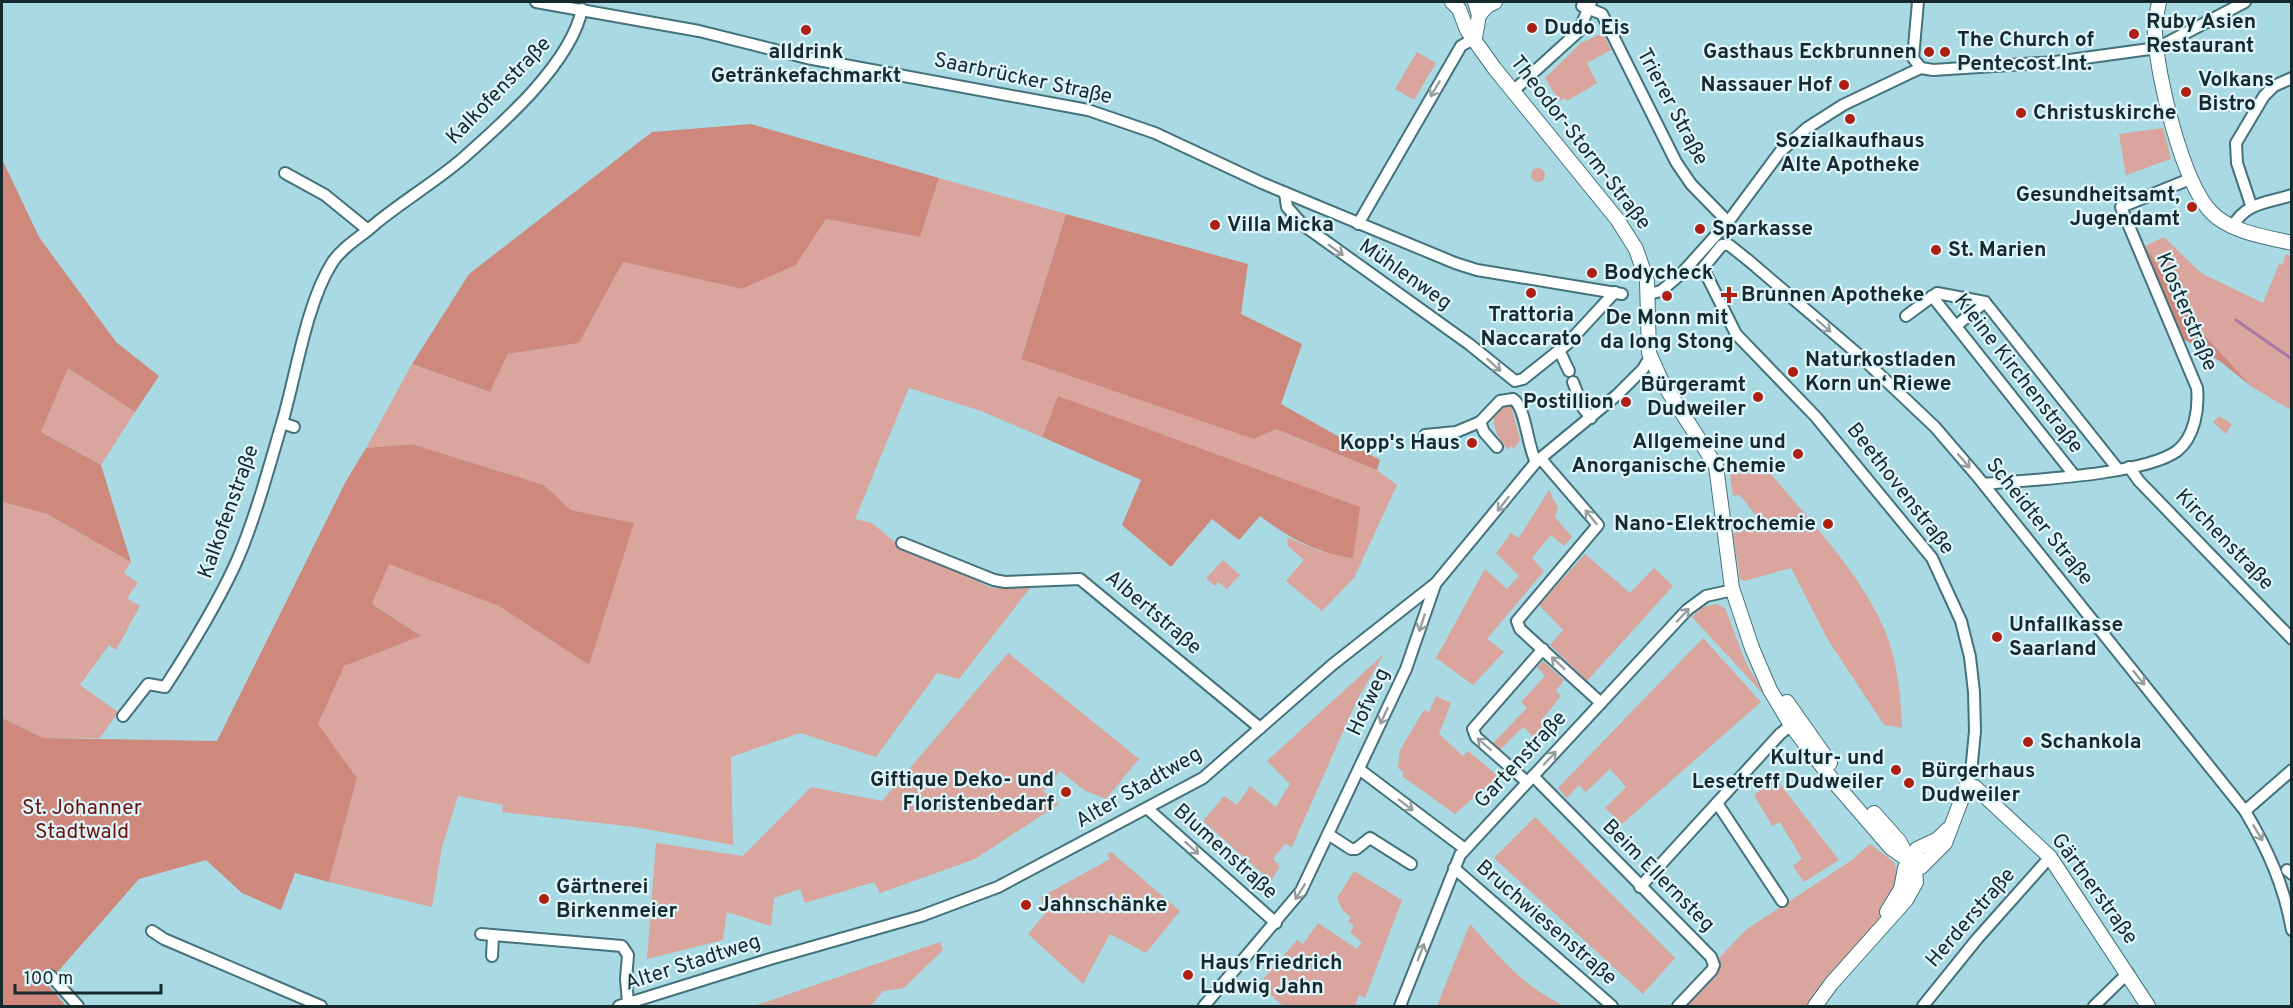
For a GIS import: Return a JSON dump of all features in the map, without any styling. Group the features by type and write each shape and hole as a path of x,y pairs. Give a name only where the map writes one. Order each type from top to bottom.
{"street":[{"name":"Saarbrücker Straße","path":"536,2 699,31 807,58 1088,110 1155,133 1285,193 1432,255 1477,270 1618,293 1559,350"},
{"name":"Theodor-Storm-Straße","path":"1452,2 1467,30 1513,91 1617,219 1636,249 1647,281 1647,339 1650,357 1716,466 1733,590 1752,648 1770,690 1895,844 1914,855"},
{"path":"1462,17 1474,2"},
{"path":"1474,2 1479,15"},
{"path":"1490,2 1505,2"},
{"path":"1358,224 1461,46 1475,38 1479,15 1486,6 1495,2"},
{"path":"1918,2 1913,58 1921,68"},
{"path":"2159,2 2155,32 2157,48 2172,122 2190,179 2210,211 2233,226 2292,243"},
{"path":"1653,293 1671,284 1728,222 1780,152 1807,128 1921,68 1933,70 2055,62 2157,48 2245,2"},
{"name":"Trierer Straße","path":"1513,91 1572,38 1585,19 1585,4"},
{"name":"Trierer Straße","path":"1585,4 1604,18 1647,109 1676,162 1691,184 1728,222"},
{"name":"Kalkofenstraße","path":"123,716 148,684 165,687 204,626 241,549 282,423 321,285 332,263 404,200 461,160 547,75 571,42 582,9"},
{"path":"2251,205 2237,163 2236,143 2264,96 2274,86 2292,78"},
{"path":"285,173 326,195 368,230"},
{"name":"Klosterstraße","path":"1984,484 2129,467 2160,461 2179,450 2190,433 2198,402 2191,371 2121,207 2190,179"},
{"name":"Mühlenweg","path":"1285,193 1287,207 1303,225 1517,381"},
{"path":"2233,226 2238,216 2251,205 2292,195"},
{"name":"Beethovenstraße","path":"1732,247 1722,245 1703,268 1725,316 1745,345 1816,417 1932,558 1961,621 1970,657 1974,692 1975,731 1971,773 1945,843 1910,874 1913,891 1815,1006"},
{"name":"Scheidter Straße","path":"1732,247 1899,391 1935,427 1984,484 2245,811 2267,849 2281,881 2291,922"},
{"path":"1906,316 1932,296 1942,293 1985,302 2117,468"},
{"name":"Kleine Kirchenstraße","path":"1932,296 2074,475"},
{"path":"1956,326 1985,302"},
{"path":"1513,399 1517,381 1559,350 1583,408 1591,418"},
{"name":"Alter Stadtweg","path":"624,1005 770,959 921,916 998,887 1203,778 1332,665 1436,583 1538,460 1591,418 1636,376 1650,357"},
{"path":"1425,435 1456,432 1480,423 1500,401 1513,399"},
{"path":"1513,399 1521,408 1526,436 1538,460 1598,525 1517,621 1520,629 1600,703"},
{"path":"282,423 294,427"},
{"path":"1480,423 1484,432 1497,447"},
{"name":"Kirchenstraße","path":"2129,467 2139,481 2292,639"},
{"name":"Albertstraße","path":"902,543 994,580 1080,579 1260,728"},
{"name":"Hofweg","path":"1204,1006 1301,891 1406,669 1436,583"},
{"name":"Gartenstraße","path":"1400,1006 1454,868 1465,849 1692,605 1706,596 1733,590"},
{"name":"Beim Ellernsteg","path":"1543,649 1473,729 1476,737 1530,779 1713,961 1714,965 1708,976 1678,1006"},
{"path":"1640,887 1795,722"},
{"name":"Bruchwiesenstraße","path":"1359,769 1465,849"},
{"path":"2245,811 2289,777"},
{"name":"Gärtnerstraße","path":"1967,785 1981,791 2050,857 2148,1006"},
{"path":"1717,803 1782,901"},
{"name":"Blumenstraße","path":"1148,809 1276,923"},
{"name":"Beethovenstraße","path":"1914,855 1938,839 1957,812"},
{"path":"1328,834 1351,849 1356,849 1370,838 1412,864"},
{"path":"1895,844 1910,874"},
{"path":"1910,874 1914,855 1926,861"},
{"name":"Herderstraße","path":"1923,1006 1977,939 2050,857"},
{"name":"Bruchwiesenstraße","path":"1454,868 1612,1006"},
{"path":"152,931 164,939 321,1006"},
{"path":"481,934 622,946 628,955 624,1005"},
{"path":"492,956 493,936"},
{"path":"2094,1006 2128,973"},
{"path":"51,976 78,1006"}],"shaded area":[{"path":"1603,33 1611,50 1587,63 1597,83 1567,101 1565,98 1559,101 1545,78 1581,43"},
{"path":"1417,52 1436,63 1414,100 1395,89"},
{"path":"2163,128 2171,159 2126,175 2119,134"},
{"path":"1538,168 1543,170 1545,175 1543,180 1538,182 1533,180 1531,175 1533,170"},
{"path":"939,178 1066,214 1021,358 1276,429 1377,470 1397,485 1354,578 1322,611 1286,581 1304,560 1288,546 1287,537 1326,554 1058,397 1042,437 981,411 909,388 855,519 872,523 896,543 992,588 1030,588 959,679 937,673 876,757 800,733 731,757 733,845 635,827 502,812 503,805 458,796 442,847 432,907 329,882 357,778 318,724 343,666 421,636 372,604 389,563 499,606 589,665 633,523 571,510 544,485 412,444 366,448 412,364 490,392 508,354 579,343 623,262 742,289 796,265 826,219 920,237"},
{"path":"2164,237 2201,273 2263,303 2279,264 2282,265 2286,254 2291,256 2291,410 2252,387 2197,327 2145,246"},
{"path":"68,368 135,412 101,465 41,432"},
{"path":"1507,405 1511,405 1520,440 1514,449 1511,446 1508,450 1494,425 1494,415"},
{"path":"2219,416 2232,424 2226,434 2213,422"},
{"path":"1760,461 1832,546 1865,593 1878,617 1889,641 1895,662 1902,728 1884,725 1828,640 1791,568 1744,581 1740,579 1733,534 1747,525 1750,529 1760,521 1740,495 1733,496 1730,475 1746,470"},
{"path":"1549,490 1558,508 1555,517 1572,537 1564,546 1551,535 1532,558 1544,571 1487,639 1504,652 1473,685 1436,658 1485,569 1507,589 1519,576 1496,553 1511,533 1519,538"},
{"path":"2,502 47,514 131,562 124,573 138,583 127,598 140,606 116,650 109,645 80,685 118,712 100,738 42,738 2,718"},
{"path":"1585,554 1630,593 1654,568 1673,586 1587,681 1550,645 1563,630 1539,605"},
{"path":"1223,560 1240,575 1227,589 1218,582 1215,586 1206,578"},
{"path":"1716,604 1725,608 1745,661 1765,696 1692,617 1703,607"},
{"path":"1703,638 1761,702 1622,824 1605,808 1626,787 1610,769 1586,792 1579,785 1567,798 1558,788"},
{"path":"1008,653 1139,759 1106,799 1084,790 1060,771 1043,791 1059,804 975,859 880,893 874,882 805,903 800,889 774,898 771,926 727,912 723,940 647,959 656,843 743,856 811,787 882,801"},
{"path":"1384,654 1357,700 1292,847 1285,844 1273,859 1280,866 1271,881 1203,821 1224,796 1237,805 1250,786 1276,807 1290,784 1267,761"},
{"path":"1543,661 1564,680 1556,691 1561,696 1540,722 1546,727 1537,740 1523,727 1500,750 1493,743 1527,708 1521,702 1545,676 1537,667"},
{"path":"1436,696 1451,703 1439,734 1463,756 1468,751 1498,776 1455,814 1402,776 1404,772 1398,768 1400,750 1424,710 1429,712"},
{"path":"1775,778 1839,860 1804,882 1793,866 1802,859 1780,822 1772,826 1754,795"},
{"path":"1535,817 1675,958 1643,994 1494,858"},
{"path":"1870,844 1894,862 1899,880 1878,920 1807,1006 1683,1006 1718,966 1718,959 1747,929 1852,860"},
{"path":"1111,852 1180,911 1146,953 1110,934 1083,984 1028,934 1045,914 1041,897 1110,859 1107,854"},
{"path":"1354,871 1402,900 1365,998 1359,995 1355,1006 1283,1006 1259,984 1297,940 1303,944 1318,923 1357,949 1362,943 1350,932 1354,926 1348,921 1351,917 1343,911 1337,898"},
{"path":"1470,924 1502,960 1524,980 1564,1006 1437,1006"},
{"path":"940,942 943,950 904,988 883,991 871,1006 754,1006"}],"green space":[{"path":"751,124 939,178 920,237 826,219 796,265 742,289 623,262 579,343 508,354 490,392 412,364 469,274 652,132"},
{"path":"2,159 39,237 116,342 159,376 135,412 68,368 41,432 101,465 131,562 47,514 2,502"},
{"path":"1066,214 1248,264 1241,314 1302,344 1281,404 1380,460 1377,470 1276,429 1254,439 1021,359"},
{"path":"2145,246 2197,327 2252,387 2221,362 2182,338"},
{"path":"1058,396 1360,507 1353,558 1315,548 1282,531 1260,516 1239,540 1212,519 1171,567 1122,525 1141,480 1042,437"},
{"name":"St. Johanner Stadtwald","path":"412,444 544,485 571,510 634,523 589,665 499,606 389,564 372,604 421,636 344,666 318,724 357,778 329,882 295,873 281,910 242,893 206,860 139,879 47,984 66,1006 2,1006 2,718 43,738 217,741 346,481 366,448"}],"waterway":[{"path":"2236,320 2292,359"}],"place":[{"name":"Dudo Eis","path":"1532,28"},
{"name":"alldrink Getränkefachmarkt","path":"806,30"},
{"name":"Ruby Asien Restaurant","path":"2134,34"},
{"name":"Gasthaus Eckbrunnen","path":"1929,52"},
{"name":"The Church of Pentecost Int.","path":"1945,52"},
{"name":"Nassauer Hof","path":"1844,85"},
{"name":"Volkans Bistro","path":"2186,92"},
{"name":"Christuskirche","path":"2021,113"},
{"name":"Sozialkaufhaus Alte Apotheke","path":"1850,119"},
{"name":"Gesundheitsamt, Jugendamt","path":"2192,207"},
{"name":"Villa Micka","path":"1215,225"},
{"name":"Sparkasse","path":"1700,229"},
{"name":"St. Marien","path":"1936,250"},
{"name":"Bodycheck","path":"1592,273"},
{"name":"Trattoria Naccarato","path":"1531,293"},
{"name":"Brunnen Apotheke","path":"1729,295"},
{"name":"De Monn mit da long Stong","path":"1667,296"},
{"name":"Naturkostladen Korn un‘ Riewe","path":"1793,372"},
{"name":"Bürgeramt Dudweiler","path":"1758,397"},
{"name":"Postillion","path":"1626,402"},
{"name":"Kopp's Haus","path":"1472,443"},
{"name":"Allgemeine und Anorganische Chemie","path":"1798,454"},
{"name":"Nano-Elektrochemie","path":"1828,524"},
{"name":"Unfallkasse Saarland","path":"1997,637"},
{"name":"Schankola","path":"2028,742"},
{"name":"Kultur- und Lesetreff Dudweiler","path":"1896,770"},
{"name":"Bürgerhaus Dudweiler","path":"1909,783"},
{"name":"Giftique Deko- und Floristenbedarf","path":"1066,792"},
{"name":"Gärtnerei Birkenmeier","path":"544,899"},
{"name":"Jahnschänke","path":"1026,905"},
{"name":"Haus Friedrich Ludwig Jahn","path":"1188,975"}]}
